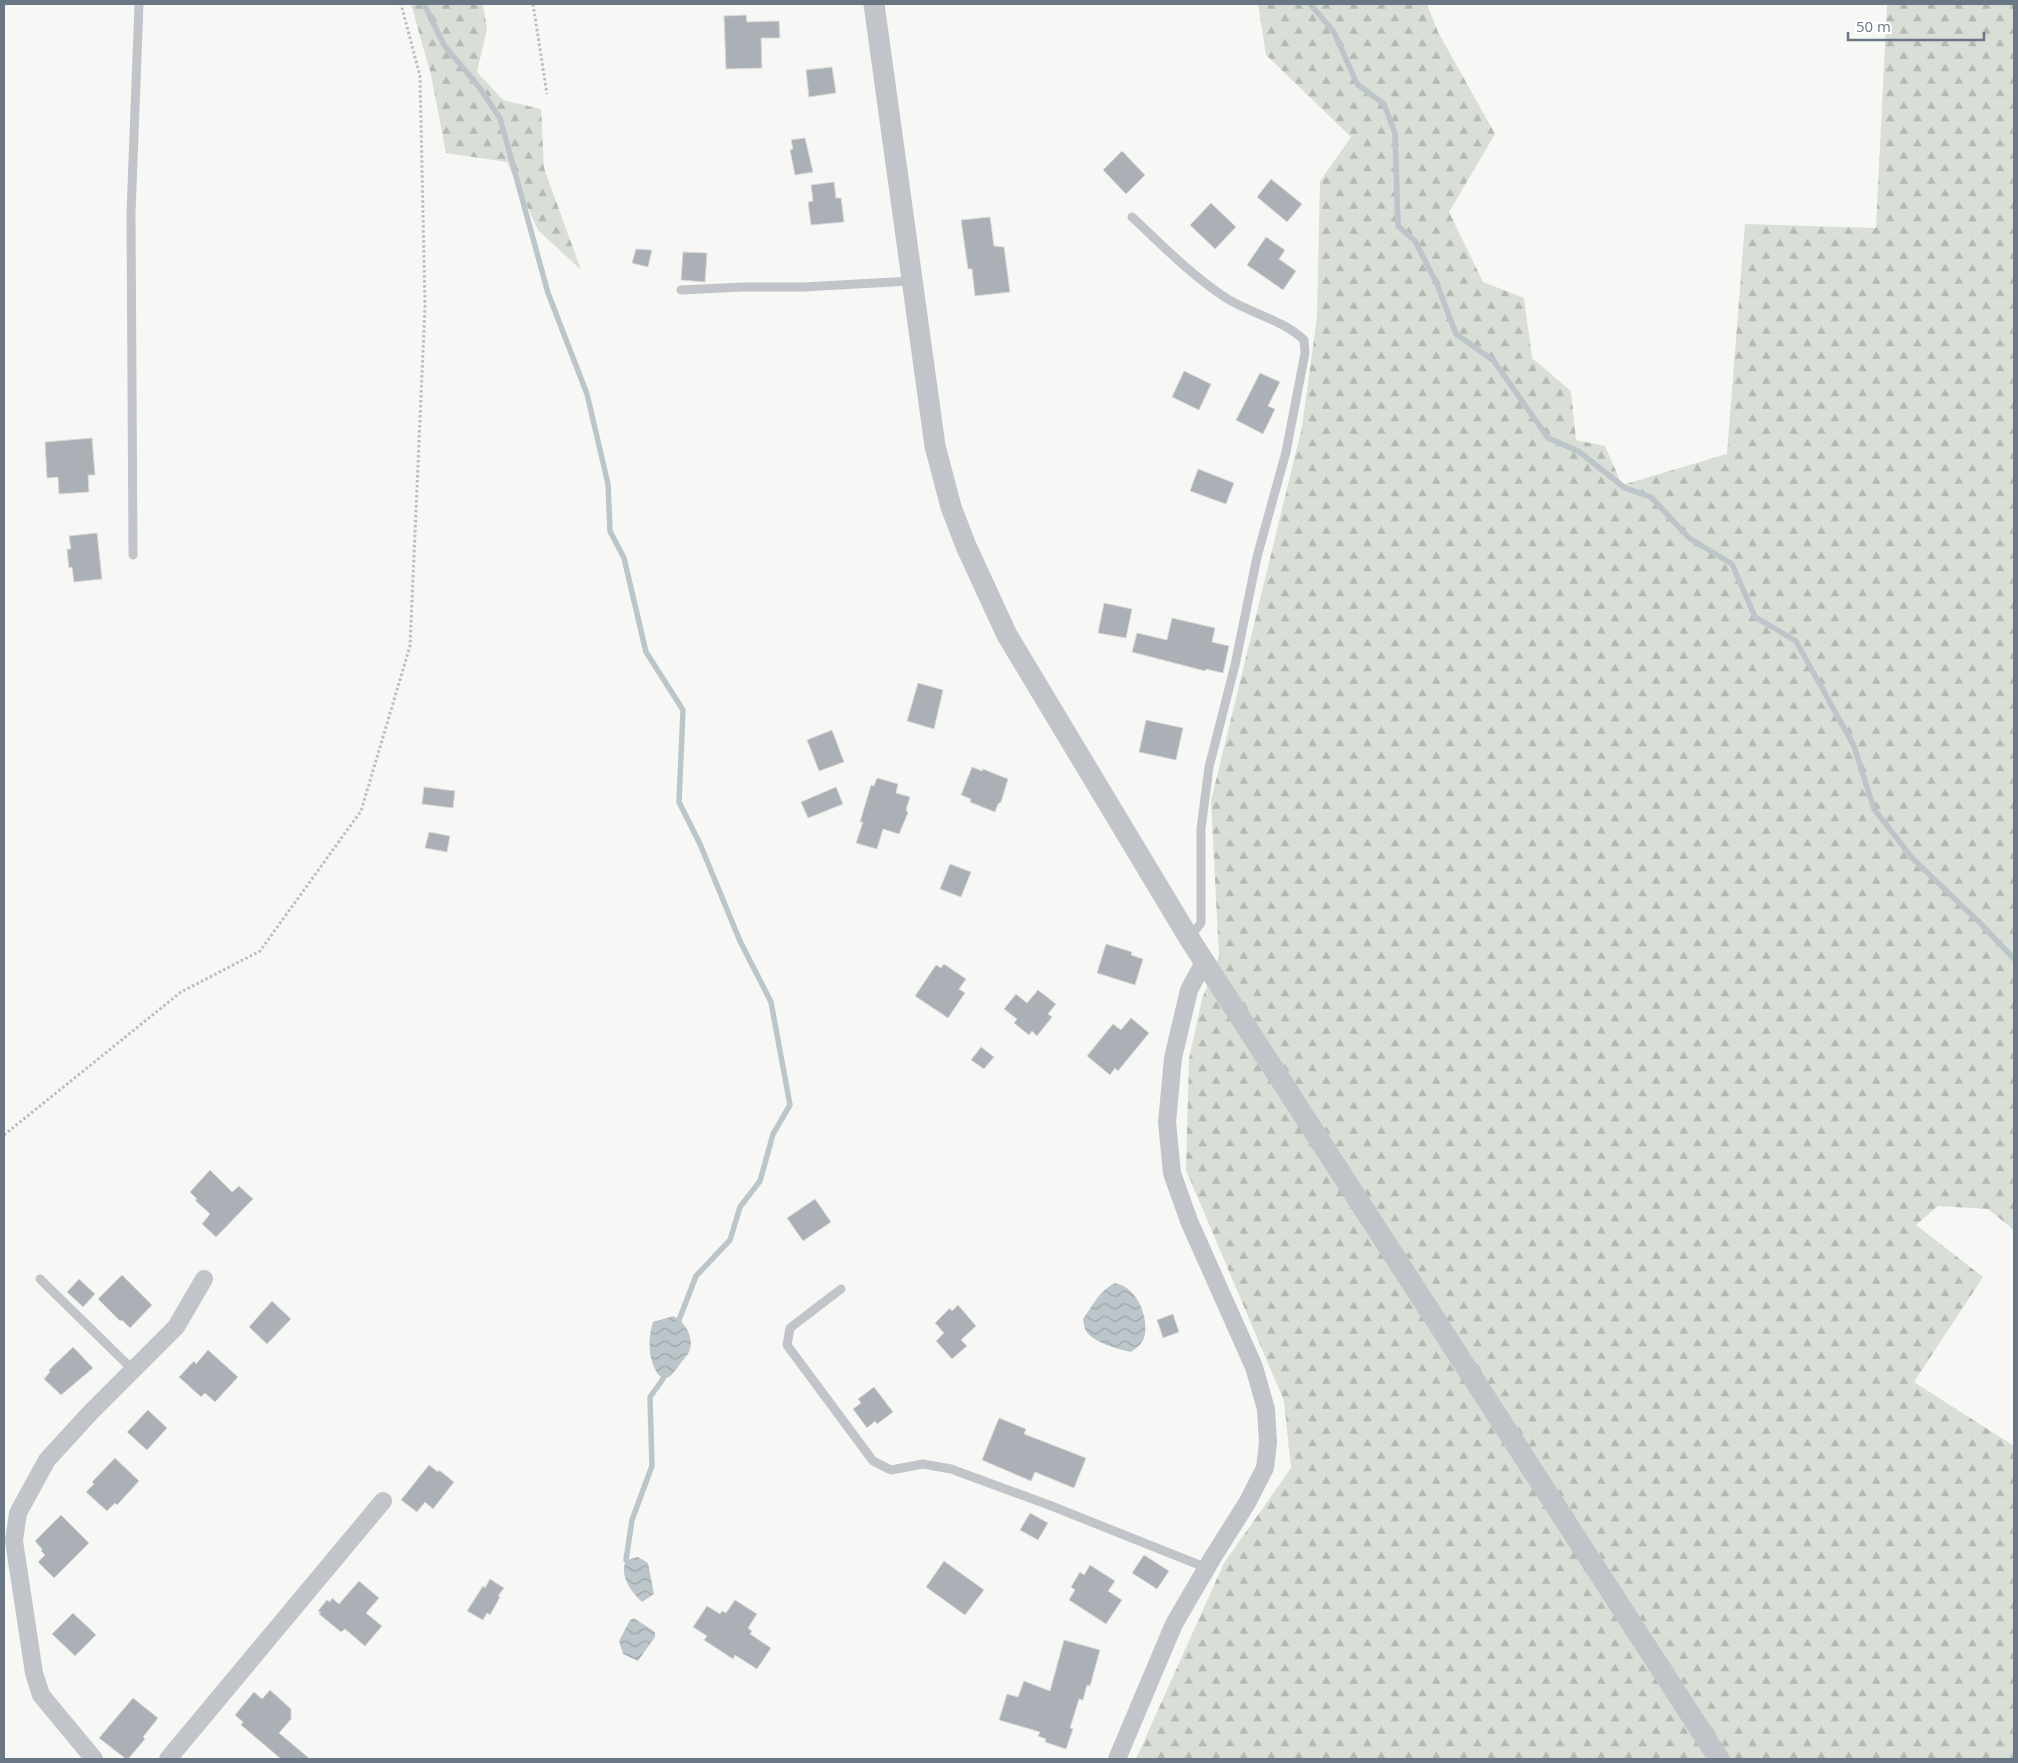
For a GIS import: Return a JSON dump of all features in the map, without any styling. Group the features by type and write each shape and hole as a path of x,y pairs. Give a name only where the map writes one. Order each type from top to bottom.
{"street":[{"path":"874,4 935,446 951,506 966,546 1006,635 1204,962 1719,1759"},
{"path":"1117,1759 1174,1624 1247,1503 1265,1468 1268,1443 1266,1409 1254,1367 1189,1221 1172,1173 1167,1122 1173,1058 1189,990 1204,962"},
{"path":"94,1759 41,1695 34,1673 14,1541 18,1513 47,1460 90,1412 176,1327 204,1279"},
{"path":"168,1759 382,1501"}],"lane":[{"path":"133,555 131,212 139,4"},
{"path":"1132,217 1183,266 1226,298 1293,330 1304,340 1305,353 1286,452 1256,557 1235,665 1209,767 1201,829 1202,923 1189,938"},
{"path":"682,290 803,287 911,281"},
{"path":"40,1279 132,1370"},
{"path":"841,1288 790,1328 786,1345 873,1461 890,1470 923,1464 951,1469 1049,1505 1207,1568"}],"path":[{"path":"4,1135 181,992 260,951 361,811 410,646 425,306 420,76 401,4"},
{"path":"533,4 547,94"}],"green space":[{"path":"411,4 483,4 487,29 477,72 503,100 541,109 544,168 581,270 538,230 507,162 446,153 431,75"},
{"path":"1258,4 1427,4 1438,32 1495,134 1449,212 1483,282 1524,298 1532,358 1571,391 1576,440 1605,446 1622,485 1727,454 1745,224 1876,228 1887,4 2014,4 2014,1230 1988,1209 1938,1206 1916,1225 1983,1277 1914,1382 2014,1446 2014,1759 1136,1759 1224,1563 1291,1468 1284,1401 1186,1170 1189,1059 1202,999 1219,957 1211,801 1302,427 1317,317 1320,181 1351,137 1266,55"}],"water":[{"path":"1115,1283 1129,1290 1135,1296 1145,1318 1145,1334 1143,1339 1131,1352 1100,1342 1090,1335 1084,1327 1083,1319 1093,1304 1105,1290"},
{"path":"673,1316 688,1331 691,1347 675,1372 663,1379 654,1368 650,1353 651,1329 653,1322"},
{"path":"638,1557 648,1563 654,1594 642,1602 630,1589 624,1572 626,1560"},
{"path":"634,1618 655,1632 655,1637 638,1661 623,1654 619,1641 630,1620"}],"building":[{"path":"746,15 747,22 779,21 780,38 761,38 762,68 726,69 724,16"},
{"path":"832,67 836,93 809,97 806,70"},
{"path":"805,138 813,172 795,175 790,150 793,149 791,140"},
{"path":"1122,151 1145,175 1126,194 1103,170"},
{"path":"1271,179 1302,204 1287,222 1257,197"},
{"path":"834,182 836,198 841,198 844,222 811,225 808,202 813,201 811,185"},
{"path":"1211,203 1236,227 1215,249 1190,225"},
{"path":"990,217 994,246 1004,247 1010,292 975,296 972,269 968,269 961,220"},
{"path":"1266,237 1285,250 1279,259 1296,271 1283,290 1247,265"},
{"path":"636,249 652,250 648,267 632,263"},
{"path":"683,252 707,253 705,282 681,280"},
{"path":"1184,371 1211,384 1199,410 1172,397"},
{"path":"1260,373 1280,382 1268,406 1275,409 1263,434 1236,420"},
{"path":"92,438 95,475 88,475 89,492 59,494 58,477 47,478 45,442"},
{"path":"1198,469 1234,483 1226,504 1190,491"},
{"path":"97,533 102,579 74,582 72,567 69,568 67,549 71,549 69,536"},
{"path":"1104,603 1132,609 1126,638 1098,633"},
{"path":"1172,618 1215,628 1212,642 1229,646 1223,673 1206,669 1205,671 1132,652 1137,633 1167,640"},
{"path":"918,683 943,690 934,729 907,721"},
{"path":"1146,720 1183,728 1176,760 1139,752"},
{"path":"832,730 844,762 819,771 807,740"},
{"path":"972,767 982,771 983,769 1008,779 1001,802 998,804 995,812 970,802 971,799 961,795"},
{"path":"877,778 898,784 896,793 910,797 906,810 908,813 899,834 883,829 877,849 856,843 863,822 860,822 871,785 874,786"},
{"path":"424,787 455,791 453,808 422,804"},
{"path":"836,787 843,804 808,818 801,802"},
{"path":"429,832 450,836 447,852 425,848"},
{"path":"950,864 971,872 961,897 940,889"},
{"path":"1106,944 1132,952 1131,955 1143,959 1135,985 1097,973"},
{"path":"944,964 966,979 959,989 965,993 948,1018 915,996 936,965 941,968"},
{"path":"1038,990 1056,1004 1048,1014 1052,1017 1037,1036 1032,1031 1029,1035 1014,1023 1017,1019 1004,1009 1016,994 1027,1003"},
{"path":"1131,1018 1149,1033 1118,1071 1115,1068 1110,1075 1087,1056 1113,1024 1121,1030"},
{"path":"981,1047 994,1057 984,1069 971,1060"},
{"path":"210,1170 232,1192 239,1186 253,1199 216,1237 202,1224 210,1214 195,1200 197,1199 190,1192"},
{"path":"815,1199 831,1222 803,1241 787,1218"},
{"path":"122,1275 152,1305 130,1328 122,1320 120,1321 98,1299"},
{"path":"79,1279 95,1294 83,1307 67,1292"},
{"path":"272,1301 291,1319 267,1344 249,1327"},
{"path":"958,1305 976,1326 961,1340 967,1346 952,1359 936,1341 944,1333 935,1323 950,1308 952,1311"},
{"path":"1173,1314 1179,1332 1163,1338 1157,1320"},
{"path":"73,1347 93,1368 61,1395 44,1379 50,1372 49,1370"},
{"path":"208,1350 238,1377 215,1402 205,1393 201,1397 179,1377 194,1361 196,1364"},
{"path":"874,1387 893,1412 877,1424 875,1421 867,1428 853,1409 861,1403 858,1399"},
{"path":"148,1410 167,1428 147,1450 127,1432"},
{"path":"999,1418 1026,1429 1024,1434 1086,1458 1074,1488 1035,1472 1031,1481 982,1460"},
{"path":"115,1458 139,1481 117,1505 115,1503 107,1511 86,1492 94,1484 92,1482"},
{"path":"429,1465 454,1482 433,1509 425,1502 417,1512 401,1500"},
{"path":"1030,1513 1048,1523 1038,1540 1020,1530"},
{"path":"61,1515 89,1543 54,1578 38,1562 45,1555 35,1541"},
{"path":"1144,1555 1169,1571 1157,1589 1132,1573"},
{"path":"944,1561 984,1590 965,1615 926,1587"},
{"path":"1090,1565 1115,1581 1108,1591 1122,1600 1106,1624 1069,1600 1075,1590 1071,1587 1080,1572 1084,1575"},
{"path":"490,1579 504,1588 498,1596 500,1597 490,1615 487,1613 483,1620 467,1611 483,1586 485,1588"},
{"path":"359,1581 379,1598 366,1613 382,1626 365,1646 345,1629 341,1632 319,1614 321,1613 318,1611 327,1600 330,1602 332,1598 339,1604"},
{"path":"735,1600 757,1614 748,1628 752,1631 750,1634 771,1648 757,1669 735,1655 733,1659 704,1640 707,1636 693,1627 707,1606 720,1614 722,1611 726,1613"},
{"path":"73,1613 96,1635 75,1656 52,1634"},
{"path":"1064,1640 1100,1650 1090,1686 1087,1685 1083,1700 1079,1699 1070,1728 1073,1729 1066,1749 1045,1742 1046,1739 1038,1736 1040,1732 999,1720 1007,1694 1018,1697 1024,1681 1050,1691"},
{"path":"270,1690 291,1709 291,1719 279,1733 310,1759 281,1759 241,1725 243,1722 235,1715 254,1692 262,1699"},
{"path":"133,1698 158,1718 143,1737 145,1739 126,1759 99,1738"}],"waterway":[{"path":"424,4 444,45 479,87 500,118 548,293 587,394 608,484 610,531 624,558 646,652 683,710 679,802 700,844 740,941 771,1002 790,1105 773,1134 760,1181 740,1207 730,1240 696,1276 677,1325"},
{"path":"1310,4 1334,32 1357,84 1384,104 1395,133 1398,226 1415,241 1437,284 1456,334 1494,361 1548,438 1578,451 1625,488 1651,497 1689,538 1732,564 1755,617 1796,641 1854,746 1874,809 1913,859 1980,923 2014,959"},
{"path":"626,1560 632,1520 652,1466 650,1397 663,1379 664,1373"}]}
